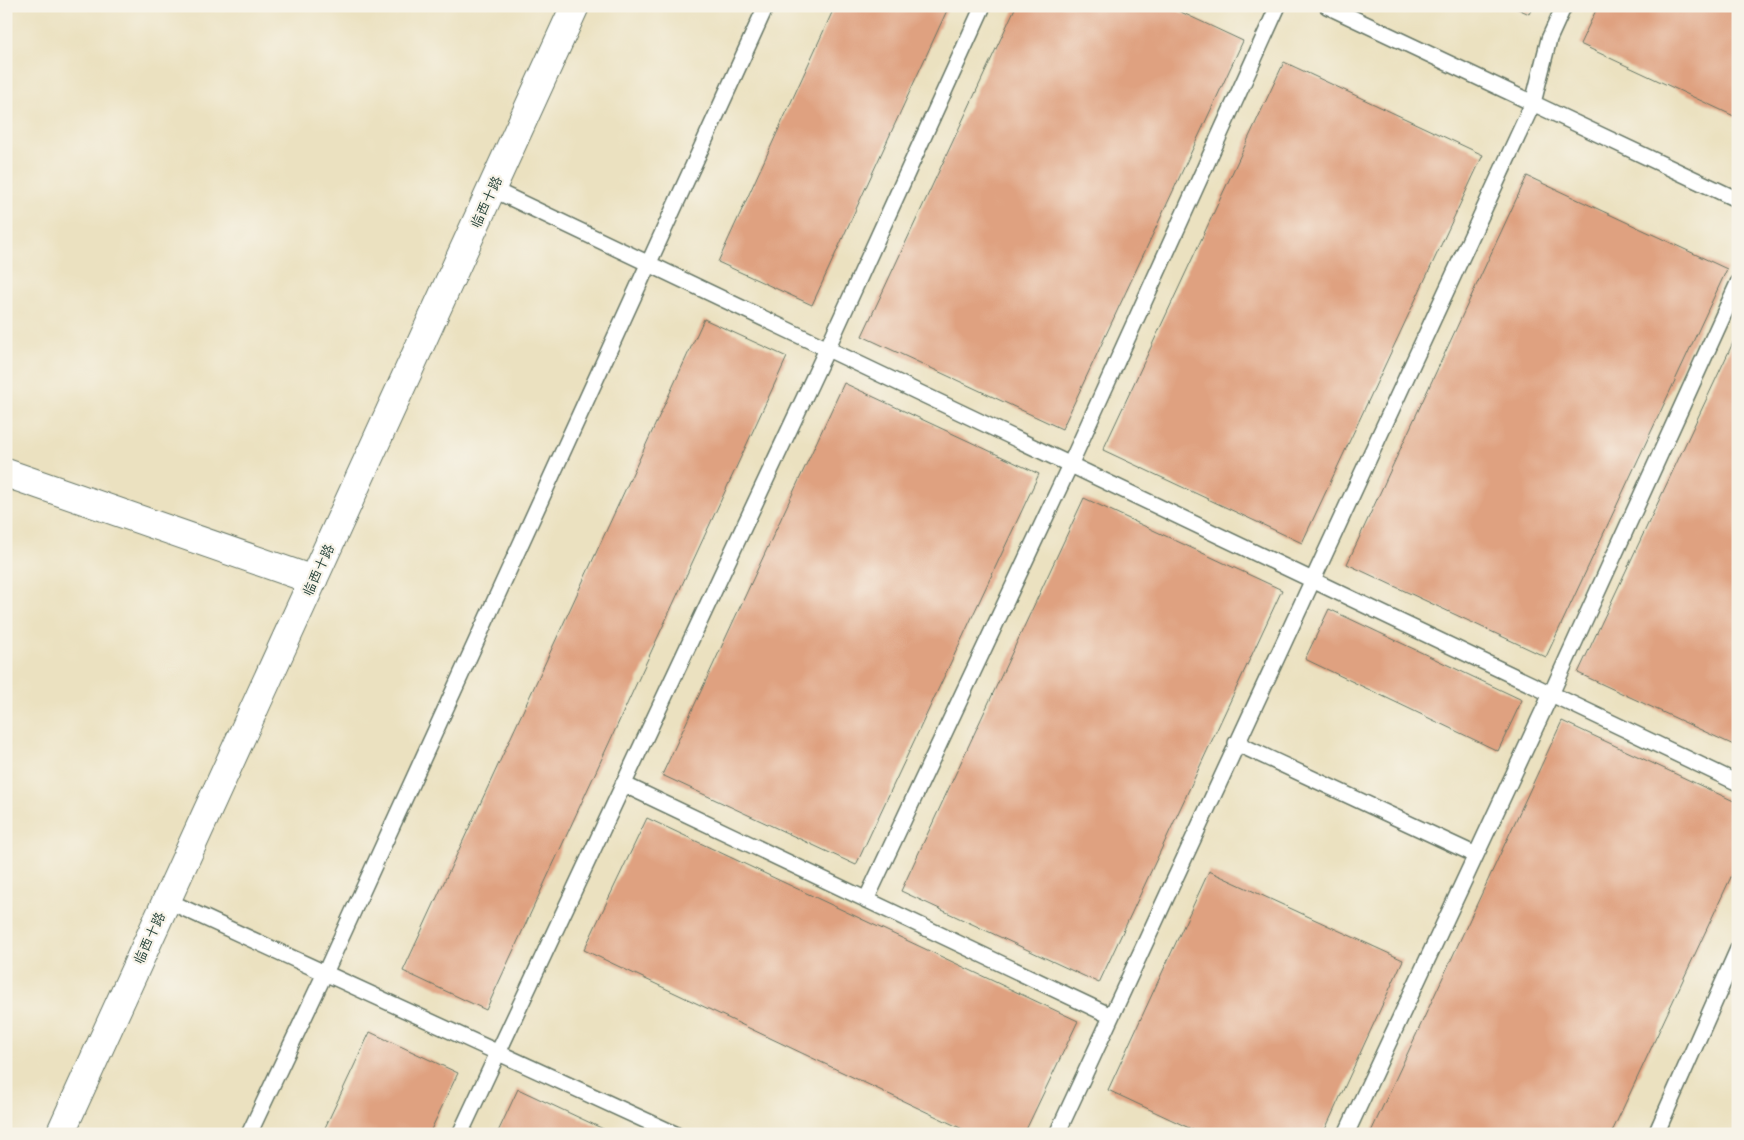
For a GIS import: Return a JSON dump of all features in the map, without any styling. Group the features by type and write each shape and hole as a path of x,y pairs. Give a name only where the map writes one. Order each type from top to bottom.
{"main road":[{"name":"临西十路","path":"60,1134 575,6"},
{"path":"6,473 313,580"}],"lane":[{"path":"249,1134 325,973 766,6"},
{"path":"460,1134 827,349 983,6"},
{"path":"866,900 1070,465 1278,6"},
{"path":"1327,6 1738,200"},
{"path":"1057,1134 1533,103 1549,39 1564,6"},
{"path":"492,189 1738,783"},
{"path":"1346,1134 1551,694 1738,282"},
{"path":"1236,744 1476,855"},
{"path":"623,784 1111,1016"},
{"path":"166,900 675,1134"},
{"path":"1656,1134 1738,949"}],"building":[{"path":"835,6 949,6 812,305 718,262"},
{"path":"1016,6 1168,6 1243,41 1062,429 862,336"},
{"path":"1512,6 1533,6 1529,14"},
{"path":"1598,6 1738,6 1738,118 1580,44"},
{"path":"1284,62 1483,155 1302,543 1103,450"},
{"path":"1527,176 1727,269 1546,657 1347,564"},
{"path":"704,319 787,357 486,1010 403,971"},
{"path":"1738,332 1738,747 1578,673"},
{"path":"844,383 1039,474 856,865 662,775"},
{"path":"1084,498 1282,590 1099,983 901,891"},
{"path":"1329,609 1522,700 1498,751 1305,659"},
{"path":"1562,721 1738,803 1738,862 1611,1134 1370,1134"},
{"path":"647,818 1078,1021 1024,1134 973,1134 584,950"},
{"path":"1209,871 1403,960 1323,1134 1202,1134 1108,1090"},
{"path":"370,1032 458,1073 429,1134 322,1134"},
{"path":"518,1089 614,1134 497,1134"}]}
